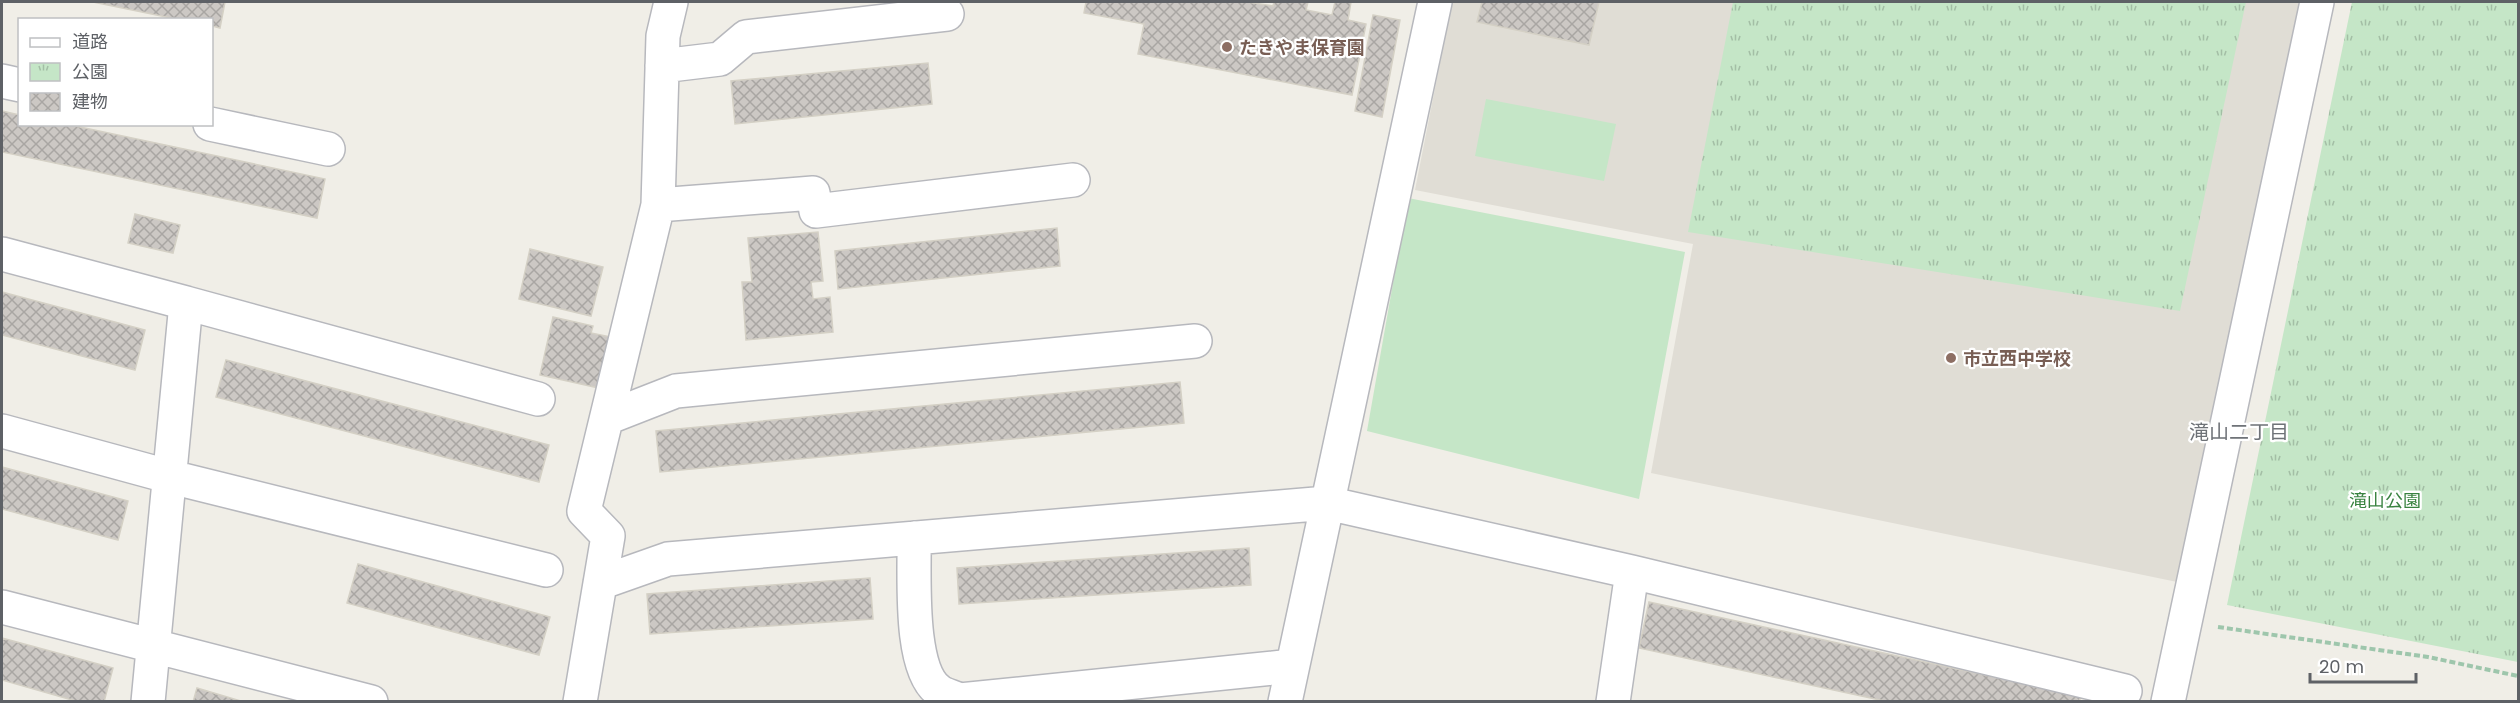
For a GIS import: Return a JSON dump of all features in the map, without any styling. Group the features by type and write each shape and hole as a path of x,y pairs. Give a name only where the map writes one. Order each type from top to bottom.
{"street":[{"path":"580,702 608,536 584,511 658,205 663,36 670,2"},
{"path":"1285,702 1435,2"},
{"path":"2168,702 2317,2"},
{"path":"662,66 720,59 746,37 947,14"},
{"path":"2,81 18,85"},
{"path":"213,125 328,149"},
{"path":"658,205 813,193 816,211 1073,180"},
{"path":"2,254 538,399"},
{"path":"148,702 186,303"},
{"path":"607,418 676,391 1195,341"},
{"path":"2,431 171,477 546,570"},
{"path":"600,584 668,559 1327,503 1632,572 2125,691"},
{"path":"914,538 917,648 923,672 942,698 960,700 1292,666"},
{"path":"1613,702 1632,572"},
{"path":"2,607 155,644 370,702"}],"path":[{"path":"2184,622 2428,657 2518,676"}],"shaded area":[{"name":"市立西中学校","path":"1452,2 2306,2 2182,583 1651,473 1693,244 1415,190"}],"green space":[{"path":"1733,2 2246,2 2180,311 1688,232"},
{"name":"滝山公園","path":"2352,2 2518,2 2518,662 2227,605"},
{"path":"1486,99 1616,124 1604,181 1475,156"},
{"path":"1408,198 1685,252 1639,499 1367,431"}],"building":[{"path":"93,2 225,2 220,28 213,26 213,18 171,18"},
{"path":"1086,2 1247,2 1273,6 1274,2 1308,2 1306,10 1332,15 1335,2 1351,2 1348,20 1366,24 1352,95 1138,54 1144,24 1084,13"},
{"path":"1482,2 1599,2 1589,45 1477,22"},
{"path":"1373,15 1400,20 1382,117 1355,111"},
{"path":"928,63 932,104 735,124 731,81"},
{"path":"2,111 18,115 18,126 75,126 325,179 317,218 2,152"},
{"path":"135,214 180,225 173,253 128,243"},
{"path":"1057,228 1060,266 838,289 835,251"},
{"path":"818,232 823,281 811,282 813,299 830,297 833,332 746,340 742,282 752,282 748,238"},
{"path":"530,249 603,267 591,316 519,299"},
{"path":"2,292 145,330 135,370 2,335"},
{"path":"553,317 593,326 591,333 611,337 599,388 540,375"},
{"path":"226,360 549,445 539,482 216,397"},
{"path":"1180,382 1184,423 660,472 656,431"},
{"path":"2,467 128,501 118,540 2,509"},
{"path":"1249,548 1251,585 959,604 957,568"},
{"path":"358,564 550,617 539,655 347,603"},
{"path":"870,578 873,619 650,634 647,594"},
{"path":"1649,602 2081,696 2079,702 1889,702 1639,648"},
{"path":"2,638 113,668 104,702 79,702 2,680"},
{"path":"197,688 244,702 193,702"}],"place":[{"name":"たきやま保育園","path":"1227,47"},
{"name":"市立西中学校","path":"1951,358"}],"district":[{"name":"滝山二丁目","path":"2239,432"}]}
